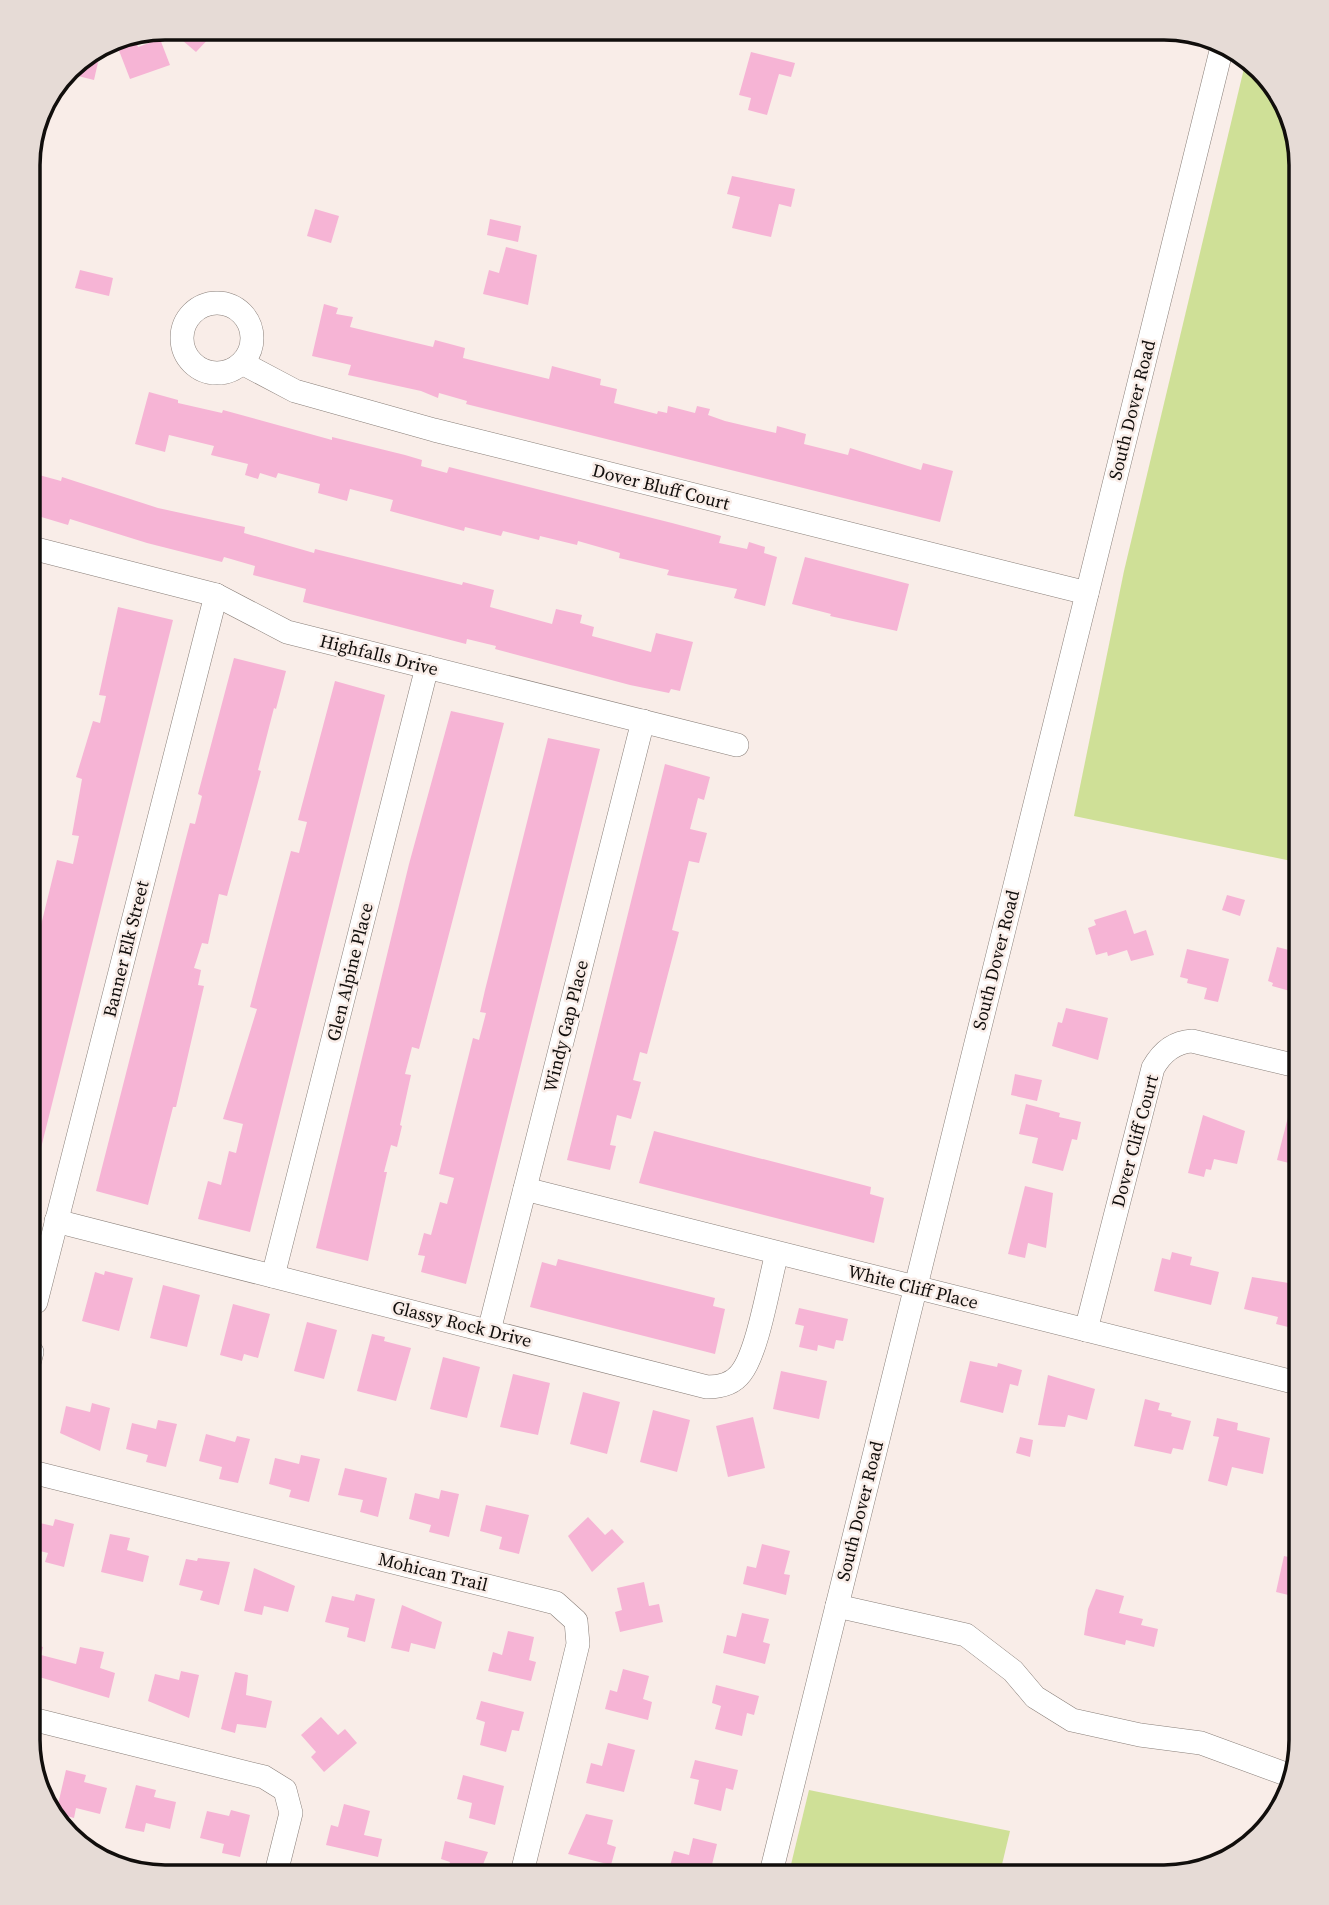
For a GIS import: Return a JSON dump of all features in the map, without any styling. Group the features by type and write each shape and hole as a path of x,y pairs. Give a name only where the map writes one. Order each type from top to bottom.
{"street":[{"name":"South Dover Road","path":"773,1865 1220,54"},
{"name":"Dover Bluff Court","path":"242,363 295,391 434,430 1087,593"},
{"name":"Highfalls Drive","path":"41,550 216,595 287,632 737,745"},
{"name":"Banner Elk Street","path":"40,1285 216,595"},
{"name":"Glen Alpine Place","path":"273,1276 427,667"},
{"name":"Windy Gap Place","path":"489,1331 643,721"},
{"name":"Dover Cliff Court","path":"1086,1330 1153,1068 1159,1058 1175,1045 1192,1041 1289,1063"},
{"name":"White Cliff Place","path":"525,1189 1289,1381"},
{"name":"Glassy Rock Drive","path":"56,1222 707,1387 719,1387 742,1373 750,1355 777,1253"},
{"name":"Mohican Trail","path":"40,1474 556,1603 576,1622 578,1644 524,1864"},
{"path":"836,1606 966,1635 1013,1671 1035,1697 1072,1720 1140,1735 1200,1743 1284,1773"},
{"path":"40,1721 264,1777 285,1790 291,1813 278,1864"}],"green space":[{"path":"1244,69 1263,89 1279,117 1288,149 1289,165 1289,861 1074,816 1124,571"},
{"path":"809,1790 1010,1831 1002,1865 791,1865"}],"building":[{"path":"160,40 170,65 130,79 119,50 137,44 138,47"},
{"path":"182,40 207,40 196,52"},
{"path":"751,52 795,63 791,77 779,74 767,115 748,110 751,98 739,95"},
{"path":"99,59 94,80 78,76"},
{"path":"732,176 795,189 791,207 779,204 771,237 732,228 740,197 727,194"},
{"path":"315,209 339,216 331,243 307,236"},
{"path":"490,219 521,226 518,242 487,235"},
{"path":"506,247 537,255 528,305 483,294 489,270 499,273"},
{"path":"80,270 113,278 109,296 75,288"},
{"path":"324,304 338,308 336,314 353,317 350,327 433,347 435,340 465,348 463,358 549,379 552,366 601,379 600,385 617,389 614,403 657,414 658,411 667,413 668,406 695,413 697,406 710,409 708,415 725,421 776,433 777,426 806,434 804,444 848,455 850,448 921,470 923,463 953,471 940,522 466,404 467,401 439,393 438,398 421,391 348,375 351,365 312,356"},
{"path":"149,392 178,400 178,403 222,413 223,410 332,440 332,437 405,455 422,460 421,466 447,473 449,467 672,523 721,536 719,543 747,549 749,542 765,547 764,553 777,557 765,606 734,598 737,589 667,575 669,570 619,558 620,553 578,541 577,545 540,536 539,540 503,531 501,536 465,527 464,531 390,511 393,500 350,489 347,501 318,493 320,484 278,473 276,478 260,473 258,479 245,475 248,464 211,455 214,446 169,435 165,452 135,444"},
{"path":"41,475 61,481 62,477 158,508 245,527 244,533 314,553 315,549 462,585 463,582 494,590 490,607 552,624 556,609 582,615 580,623 594,627 592,636 651,652 656,633 693,642 680,691 671,689 669,693 495,649 496,646 467,639 466,644 303,602 306,589 253,575 255,566 224,557 222,562 147,543 70,519 68,525 41,517"},
{"path":"805,557 909,584 897,631 830,616 831,614 792,604"},
{"path":"118,607 173,620 40,1151 41,927 57,860 73,864 79,836 72,835 82,779 76,777 93,721 100,723 106,696 99,695"},
{"path":"234,658 286,671 276,709 274,708 258,770 261,771 227,896 219,894 208,944 202,943 194,968 201,970 198,985 204,986 176,1107 173,1107 148,1205 96,1191 190,823 195,824 202,796 198,794"},
{"path":"335,681 385,695 250,1232 198,1219 208,1181 221,1185 229,1151 236,1153 243,1124 223,1119 257,1009 250,1007 291,851 299,853 307,822 298,820"},
{"path":"451,711 504,723 419,1049 412,1047 405,1074 411,1075 400,1125 402,1126 397,1147 391,1145 384,1172 387,1172 368,1261 316,1248 409,864"},
{"path":"548,738 600,749 466,1284 421,1272 425,1256 418,1255 424,1233 431,1235 440,1202 447,1204 454,1178 439,1174 473,1038 479,1040 486,1013 480,1012"},
{"path":"665,764 710,777 704,800 698,798 690,829 707,833 699,863 689,861 672,930 679,932 647,1054 640,1052 633,1080 641,1082 631,1119 617,1115 610,1145 616,1146 610,1170 567,1160"},
{"path":"1227,895 1245,900 1240,916 1222,910"},
{"path":"1126,910 1134,934 1146,930 1154,955 1131,961 1127,950 1108,956 1107,952 1096,955 1088,928 1096,925 1094,920"},
{"path":"1277,947 1289,950 1289,991 1272,986 1273,983 1268,981"},
{"path":"1187,949 1229,959 1218,1002 1204,999 1207,988 1187,983 1188,979 1180,977"},
{"path":"1066,1008 1108,1018 1098,1060 1052,1046 1058,1022 1062,1023"},
{"path":"1015,1074 1042,1080 1037,1101 1011,1095"},
{"path":"1026,1104 1081,1122 1077,1140 1072,1139 1063,1171 1032,1163 1038,1138 1019,1134"},
{"path":"1203,1115 1245,1131 1237,1164 1214,1159 1211,1170 1206,1169 1204,1177 1188,1173"},
{"path":"1288,1117 1289,1117 1289,1163 1277,1160"},
{"path":"654,1131 871,1187 870,1194 884,1198 874,1243 639,1183"},
{"path":"1025,1186 1053,1193 1046,1248 1028,1243 1025,1258 1008,1254"},
{"path":"1172,1252 1192,1257 1190,1265 1219,1272 1211,1305 1154,1291 1162,1258 1170,1260"},
{"path":"558,1259 715,1298 713,1306 725,1309 715,1354 530,1307 542,1262 556,1266"},
{"path":"105,1271 133,1278 119,1331 82,1321 95,1272 104,1275"},
{"path":"1252,1277 1289,1283 1289,1327 1276,1324 1278,1317 1244,1309"},
{"path":"163,1285 200,1295 187,1347 150,1338"},
{"path":"233,1304 270,1314 258,1358 244,1354 242,1361 220,1355"},
{"path":"799,1308 848,1319 843,1341 836,1340 834,1349 818,1345 817,1351 799,1347 804,1326 795,1324"},
{"path":"307,1322 337,1330 324,1379 294,1371"},
{"path":"372,1334 385,1337 384,1341 411,1348 396,1401 357,1391"},
{"path":"443,1357 480,1367 467,1418 430,1409"},
{"path":"970,1361 997,1367 998,1363 1022,1370 1018,1386 1010,1384 1003,1413 960,1402"},
{"path":"781,1371 827,1381 819,1419 773,1409"},
{"path":"513,1374 550,1383 538,1435 500,1427"},
{"path":"1048,1375 1095,1389 1087,1420 1068,1415 1065,1427 1038,1425"},
{"path":"583,1392 620,1402 607,1454 570,1444"},
{"path":"1145,1399 1160,1403 1158,1410 1191,1421 1183,1450 1173,1448 1171,1454 1134,1446"},
{"path":"92,1403 110,1408 100,1451 60,1433 66,1406 90,1412"},
{"path":"653,1410 690,1420 677,1472 640,1462"},
{"path":"753,1417 765,1468 728,1477 716,1426"},
{"path":"1217,1418 1238,1423 1237,1430 1270,1438 1263,1474 1232,1467 1227,1486 1208,1481 1219,1437 1213,1436"},
{"path":"158,1420 177,1424 166,1467 146,1462 148,1455 126,1449 132,1423 156,1429"},
{"path":"206,1434 235,1442 237,1436 250,1439 238,1483 219,1479 222,1467 199,1461"},
{"path":"1020,1437 1033,1440 1030,1457 1016,1453"},
{"path":"301,1455 320,1459 309,1502 289,1497 291,1490 269,1484 275,1458 299,1464"},
{"path":"345,1468 387,1478 378,1517 360,1512 363,1500 338,1495"},
{"path":"441,1490 459,1494 449,1537 429,1532 431,1525 409,1519 415,1493 439,1499"},
{"path":"486,1505 529,1515 519,1554 499,1549 502,1537 480,1531"},
{"path":"588,1517 605,1535 612,1529 624,1542 592,1572 568,1536"},
{"path":"55,1519 74,1524 64,1567 45,1562 48,1553 40,1551 40,1523 53,1526"},
{"path":"110,1534 130,1538 127,1550 149,1556 143,1582 101,1572"},
{"path":"762,1544 790,1551 784,1574 790,1575 786,1595 743,1584 747,1566 756,1568"},
{"path":"1284,1556 1289,1557 1289,1595 1276,1592"},
{"path":"198,1558 230,1562 219,1605 200,1600 203,1591 179,1585 186,1559 197,1561"},
{"path":"254,1568 295,1586 288,1612 264,1606 262,1615 244,1611"},
{"path":"644,1582 649,1606 659,1604 663,1622 620,1632 615,1612 622,1610 617,1588"},
{"path":"1096,1589 1124,1596 1119,1613 1143,1619 1141,1625 1158,1629 1154,1647 1126,1640 1125,1645 1084,1635 1088,1609"},
{"path":"356,1594 375,1599 365,1642 347,1637 349,1628 325,1622 332,1596 354,1601"},
{"path":"402,1605 442,1622 435,1649 411,1643 409,1652 391,1648"},
{"path":"742,1613 769,1619 763,1642 770,1644 765,1664 723,1653 727,1635 736,1637"},
{"path":"508,1631 534,1637 529,1660 536,1662 531,1681 488,1671 493,1652 502,1655"},
{"path":"40,1646 43,1647 41,1655 76,1664 80,1647 104,1652 100,1668 115,1673 109,1698 40,1677"},
{"path":"623,1669 649,1676 643,1699 652,1702 648,1720 605,1709 610,1690 617,1692"},
{"path":"181,1671 199,1675 189,1718 148,1701 155,1674 179,1680"},
{"path":"235,1672 248,1675 246,1695 272,1701 266,1728 237,1724 235,1733 221,1729"},
{"path":"716,1685 759,1696 754,1715 747,1713 742,1736 715,1729 721,1706 712,1703"},
{"path":"481,1701 524,1712 519,1731 512,1730 506,1752 480,1745 485,1722 476,1719"},
{"path":"321,1717 338,1735 345,1729 357,1743 324,1772 311,1757 316,1752 301,1735"},
{"path":"608,1743 635,1750 624,1792 586,1783 591,1763 602,1766"},
{"path":"695,1760 738,1770 733,1790 726,1788 721,1811 694,1804 699,1780 690,1778"},
{"path":"66,1770 86,1775 84,1782 107,1788 100,1814 76,1808 74,1818 66,1816 58,1804"},
{"path":"463,1775 504,1786 495,1825 469,1818 472,1803 457,1799"},
{"path":"136,1785 156,1790 154,1797 176,1802 170,1829 146,1823 144,1832 125,1828"},
{"path":"344,1804 370,1811 364,1835 382,1839 378,1857 326,1845 331,1825 338,1827"},
{"path":"231,1810 250,1815 240,1857 222,1853 224,1844 200,1838 207,1811 229,1816"},
{"path":"586,1814 613,1820 607,1844 616,1847 611,1864 568,1854"},
{"path":"693,1838 717,1844 712,1865 670,1865 674,1851 689,1855"},
{"path":"445,1841 488,1852 483,1864 449,1864 450,1862 441,1859"}]}
